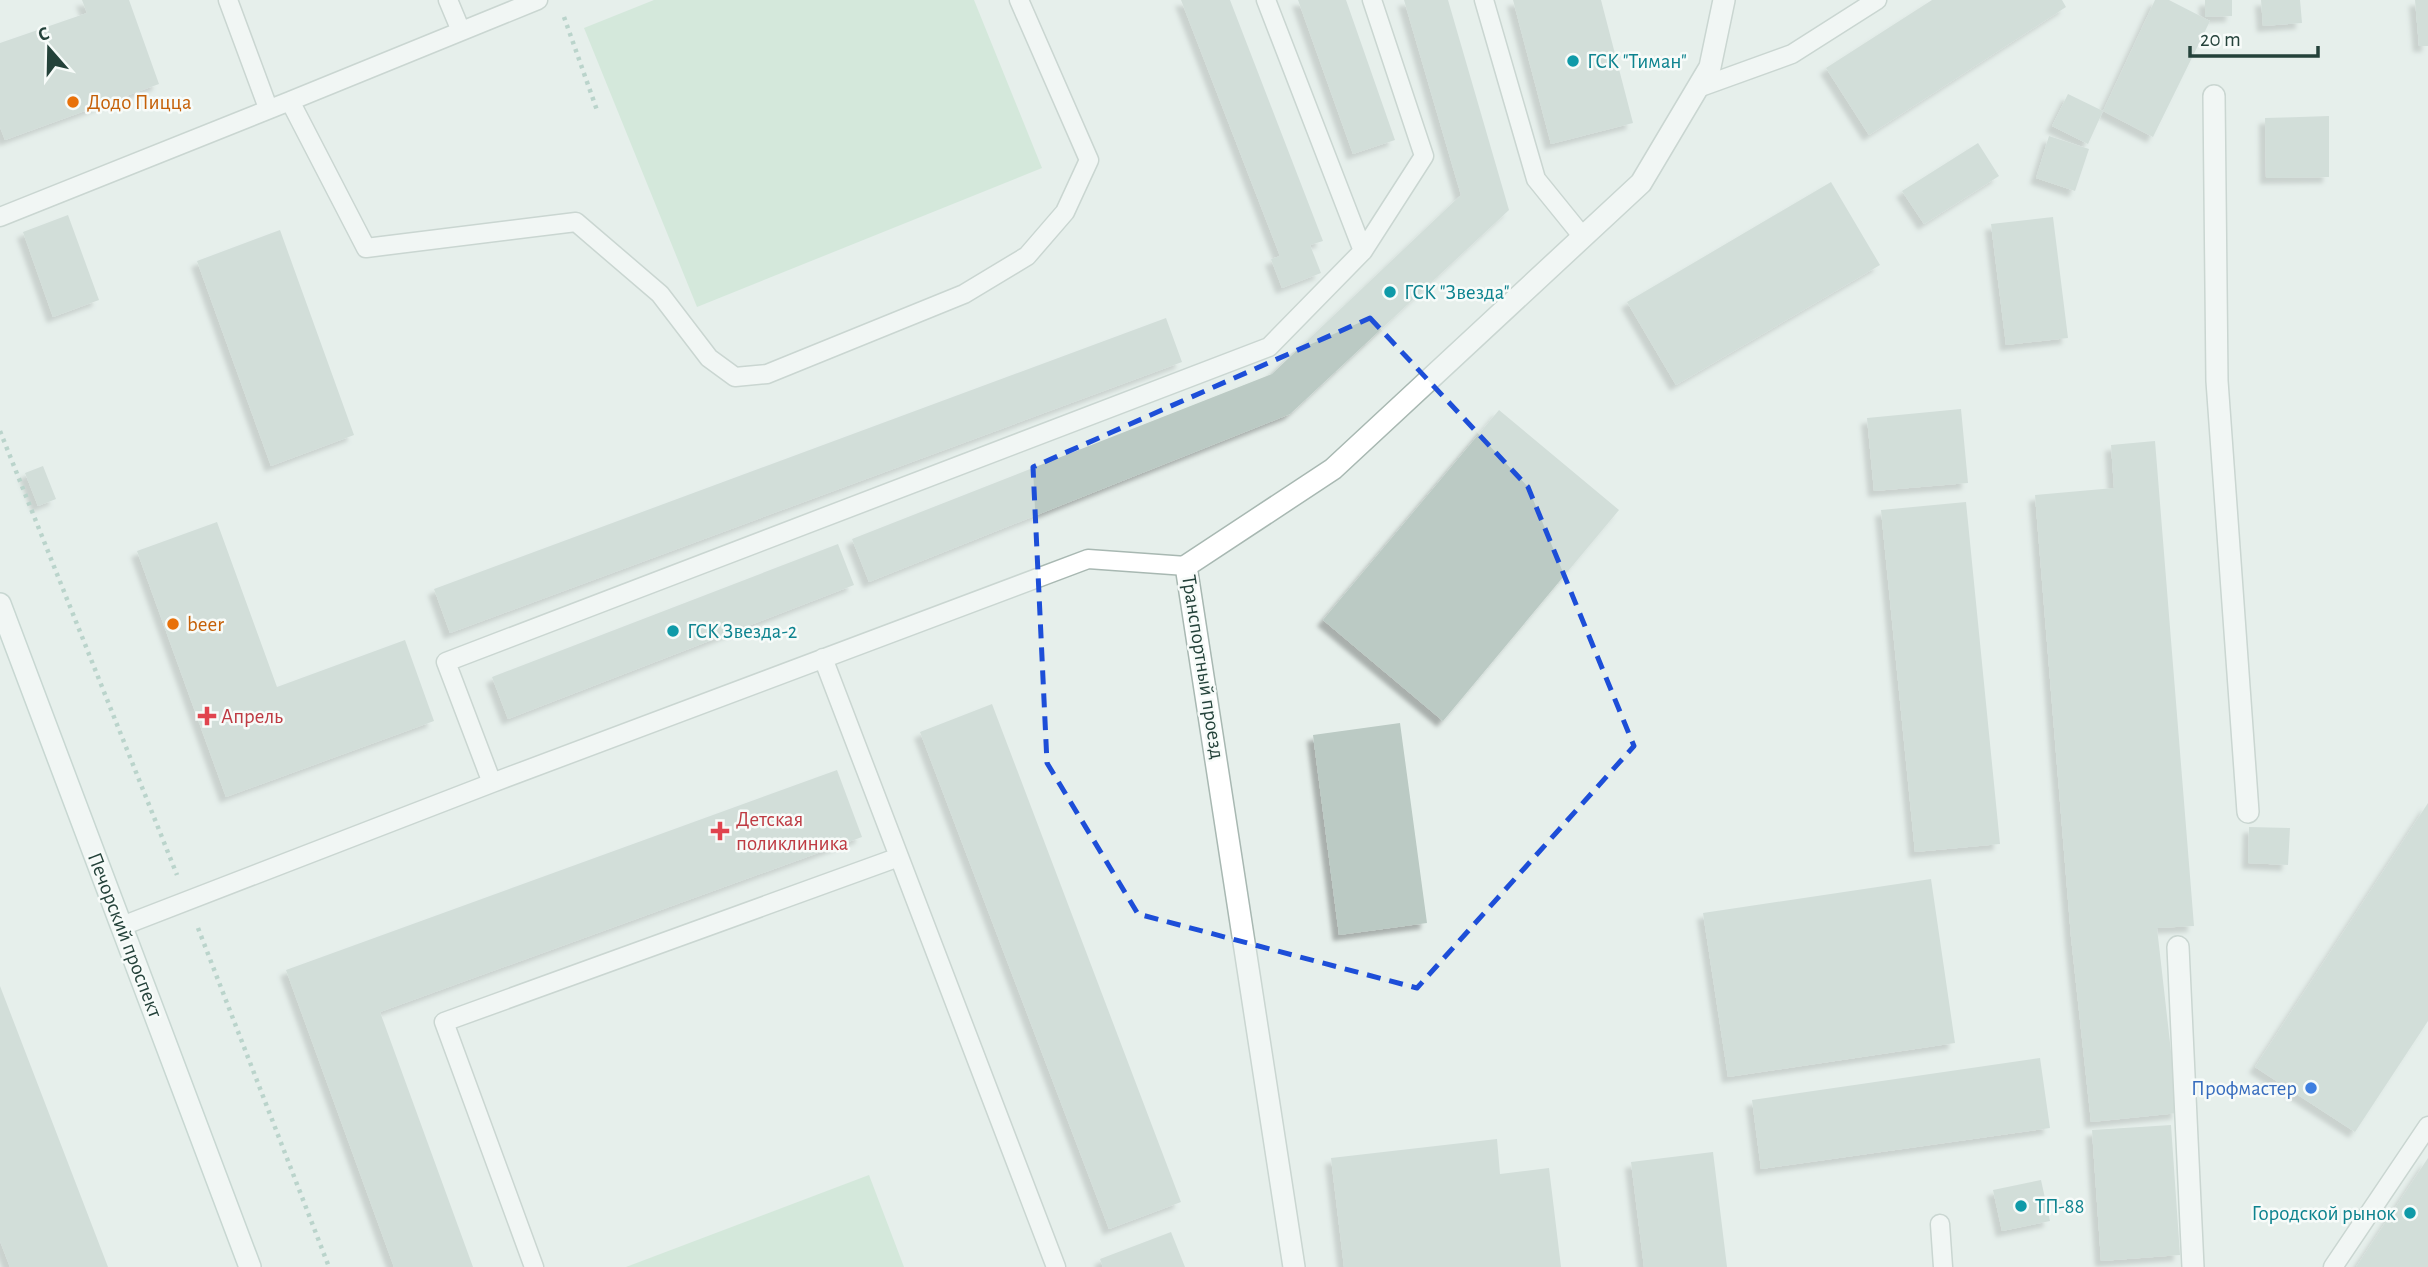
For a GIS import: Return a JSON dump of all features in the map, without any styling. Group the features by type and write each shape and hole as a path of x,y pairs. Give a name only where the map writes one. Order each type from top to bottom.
{"street":[{"name":"Транспортный проезд","path":"1294,1267 1186,566 1333,469 1641,184 1710,67 1724,0"},
{"path":"2214,96 2217,381 2248,812"},
{"name":"Печорский проспект","path":"0,604 250,1267"},
{"path":"2178,947 2193,1267"}],"lane":[{"path":"228,0 268,108"},
{"path":"448,0 461,31"},
{"path":"0,217 538,0"},
{"path":"290,100 366,248 576,222 660,294 709,358 736,377 767,374 964,294 1027,256 1065,212 1089,160 1019,0"},
{"path":"1266,0 1363,251"},
{"path":"492,783 446,662 1269,347 1363,251 1424,156 1372,0"},
{"path":"1484,0 1536,179 1583,237"},
{"path":"1698,88 1792,54 1877,0"},
{"path":"122,926 492,783 1088,559 1186,566"},
{"path":"823,658 1056,1267"},
{"path":"534,1267 444,1022 899,857"},
{"path":"2333,1267 2428,1126"},
{"path":"1940,1224 1943,1267"}],"path":[{"path":"562,13 598,113"},
{"path":"0,431 329,1267"}],"highlighted area":[{"path":"1370,318 1528,487 1634,746 1417,988 1138,914 1047,763 1033,467"}],"green space":[{"path":"654,0 974,0 1042,168 697,307 584,28"},
{"path":"869,1175 904,1267 626,1267"}],"building":[{"path":"82,0 129,0 159,84 5,140 0,127 0,43 87,13"},
{"path":"1181,0 1230,0 1323,241 1310,245 1321,273 1282,288 1271,259 1280,256"},
{"path":"1298,0 1346,0 1395,140 1353,154"},
{"name":"ГСК \"Звезда\"","path":"1404,0 1448,0 1509,210 1290,414 869,582 852,539 1272,374 1461,195"},
{"name":"ГСК \"Тиман\"","path":"1513,0 1601,0 1633,123 1551,144"},
{"path":"1932,0 2062,0 2066,7 1869,135 1826,68"},
{"path":"2155,0 2169,0 2210,21 2153,137 2103,111"},
{"path":"2205,0 2232,0 2232,16 2205,17"},
{"path":"2261,0 2300,0 2302,23 2263,26"},
{"path":"2415,0 2428,0 2428,46 2419,46"},
{"path":"2068,94 2103,111 2088,144 2052,126"},
{"path":"2329,116 2329,177 2266,178 2265,118"},
{"path":"2049,136 2089,149 2075,191 2036,178"},
{"path":"1978,143 1999,176 1924,224 1902,191"},
{"path":"1831,182 1880,265 1676,385 1627,302"},
{"path":"68,215 99,300 53,317 23,232"},
{"path":"2053,217 2068,338 2006,345 1991,224"},
{"path":"280,230 354,435 271,466 197,261"},
{"path":"1166,318 1182,362 450,633 434,589"},
{"path":"1961,409 1968,483 1874,491 1867,418"},
{"path":"1499,410 1619,510 1443,721 1323,620"},
{"path":"2155,441 2194,926 2157,928 2178,1113 2091,1122 2071,937 2035,495 2114,488 2111,445"},
{"path":"43,466 56,499 38,506 25,473"},
{"path":"1966,502 2000,844 1915,852 1881,510"},
{"path":"217,522 277,687 405,640 434,721 226,797 137,551"},
{"name":"ГСК Звезда-2","path":"838,544 854,585 508,719 492,677"},
{"path":"992,704 1181,1202 1109,1229 920,732"},
{"path":"1400,723 1427,923 1339,935 1313,735"},
{"path":"837,770 862,837 380,1012 473,1267 394,1267 286,970"},
{"path":"2428,803 2428,1021 2355,1132 2255,1067"},
{"path":"2249,827 2290,828 2288,865 2248,863"},
{"path":"1931,879 1955,1043 1728,1077 1703,913"},
{"path":"0,986 108,1267 10,1267 0,1241"},
{"path":"2040,1058 2050,1128 1761,1169 1752,1100"},
{"path":"2171,1125 2180,1255 2101,1261 2092,1130"},
{"path":"1497,1139 1500,1174 1549,1168 1561,1267 1344,1267 1331,1158"},
{"path":"1713,1152 1727,1267 1644,1267 1631,1162"},
{"name":"Городской рынок","path":"2428,1158 2428,1267 2356,1267"},
{"name":"ТП-88","path":"2041,1180 2050,1221 2002,1231 1993,1190"},
{"path":"1171,1232 1185,1267 1103,1267 1100,1259"}],"place":[{"name":"ГСК \"Тиман\"","path":"1573,61"},
{"name":"Додо Пицца","path":"73,102"},
{"name":"ГСК \"Звезда\"","path":"1390,292"},
{"name":"beer","path":"173,624"},
{"name":"ГСК Звезда-2","path":"673,631"},
{"name":"Апрель","path":"207,716"},
{"name":"Детская поликлиника","path":"720,831"},
{"name":"Профмастер","path":"2311,1088"},
{"name":"ТП-88","path":"2021,1206"},
{"name":"Городской рынок","path":"2410,1213"}]}
